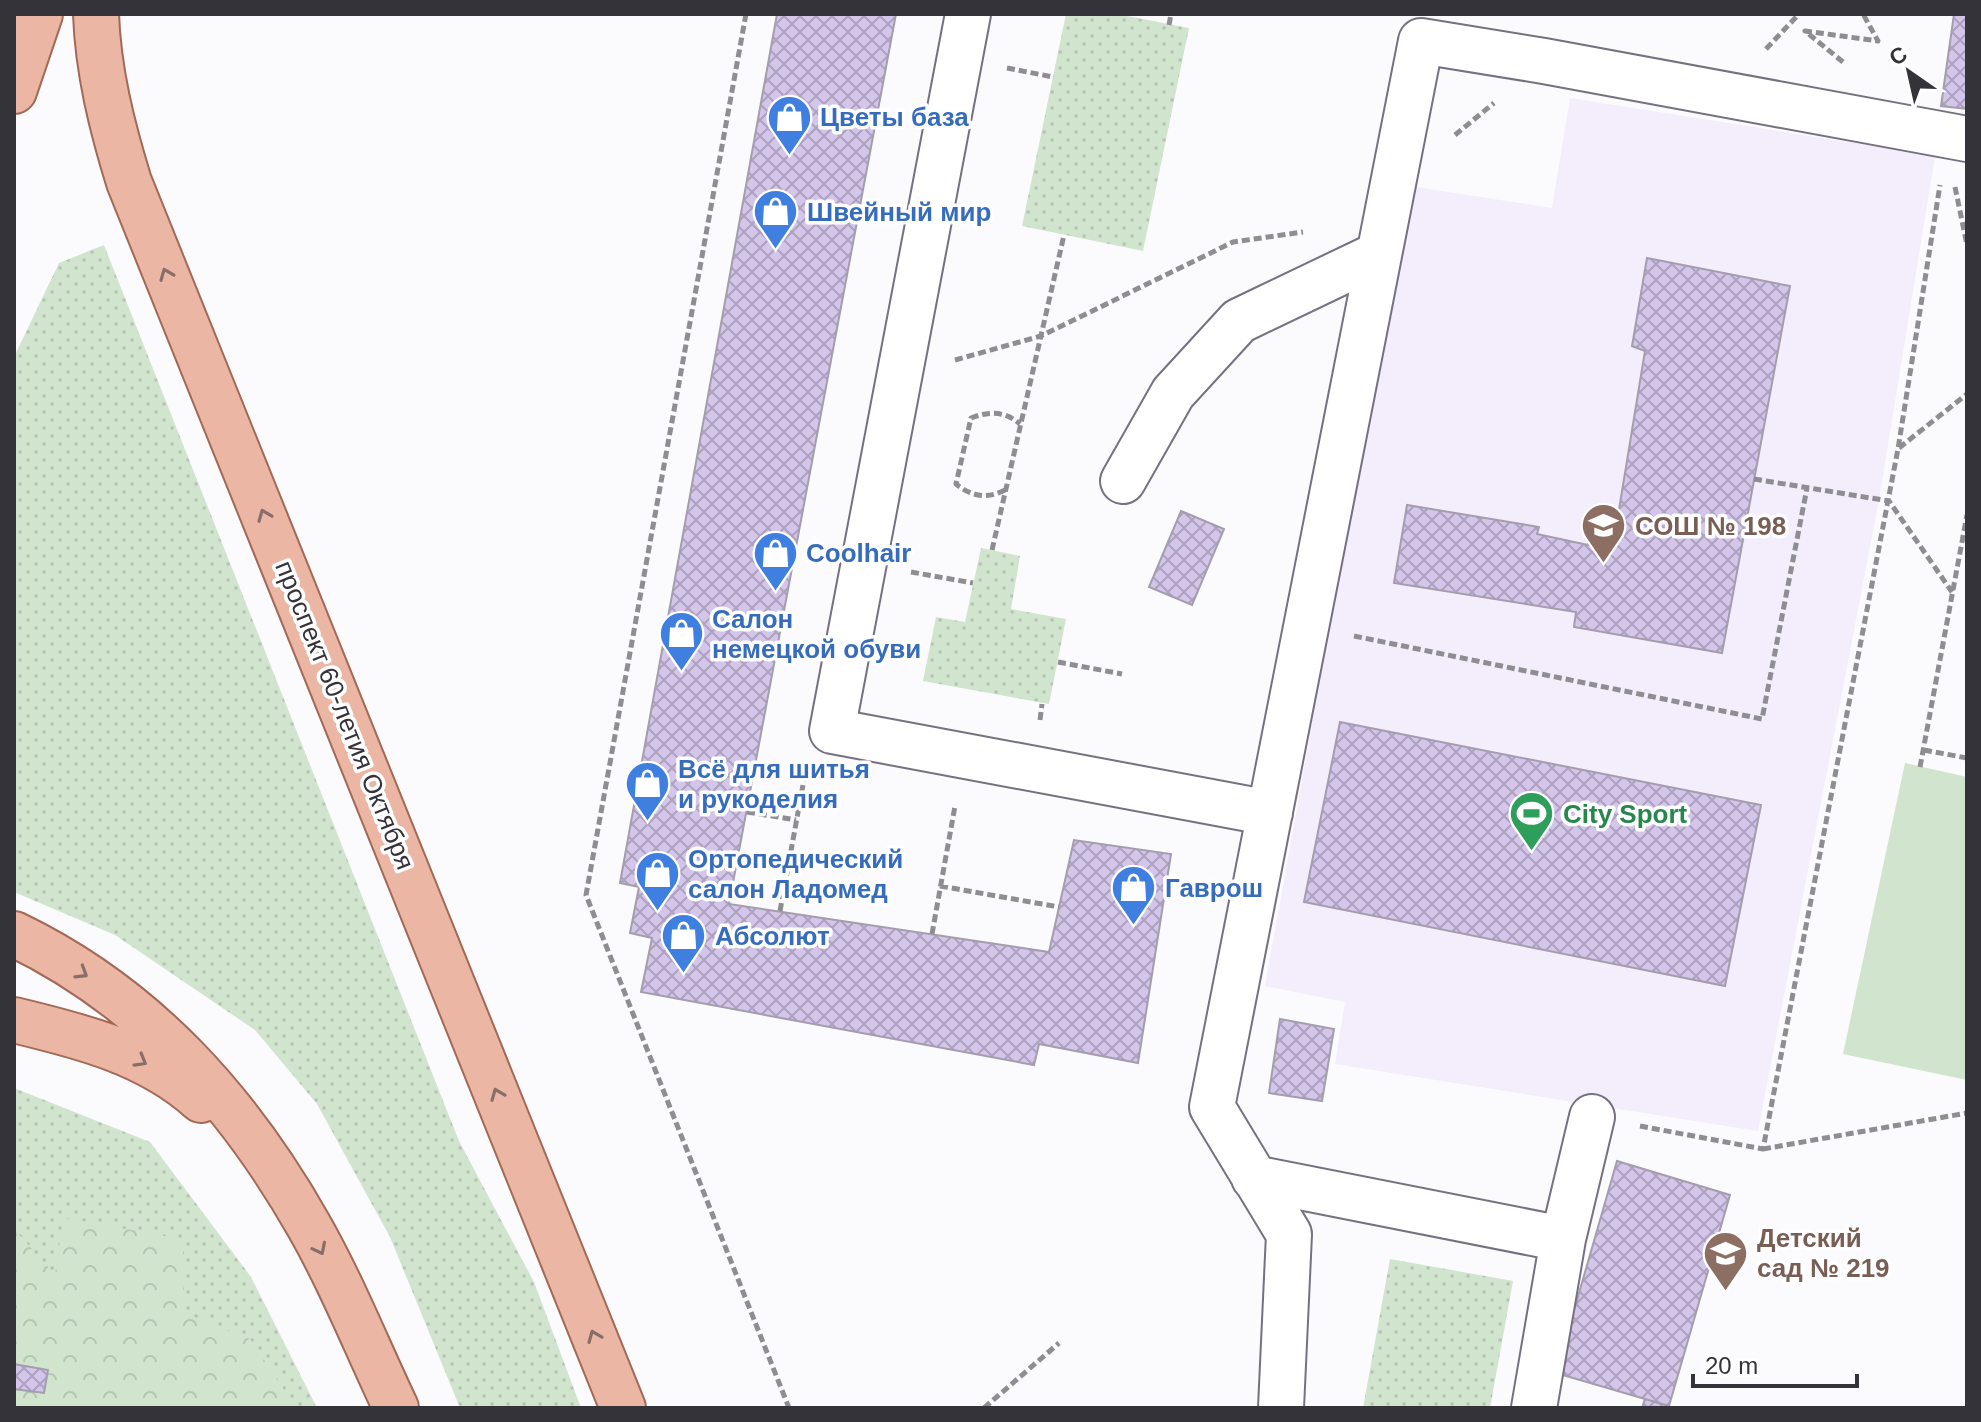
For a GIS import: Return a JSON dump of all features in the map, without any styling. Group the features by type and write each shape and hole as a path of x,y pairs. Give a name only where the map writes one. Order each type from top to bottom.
{"main road":[{"path":"14,91 40,14"},
{"name":"проспект 60-летия Октября","path":"96,14 107,101 129,182 623,1408"},
{"path":"14,934 41,947 116,995 178,1048 235,1114 282,1181 310,1229 389,1397"},
{"path":"14,1020 66,1032 124,1051 187,1087 232,1127 282,1181"}],"lane":[{"path":"968,14 832,731 1270,813"},
{"path":"1281,1408 1289,1234 1212,1107 1424,28 1544,61 1967,139"},
{"path":"1123,481 1173,393 1239,321 1379,254"},
{"path":"1534,1408 1563,1239 1592,1117"},
{"path":"1254,1178 1563,1239"}],"path":[{"path":"746,14 586,895 789,1408"},
{"path":"1169,25 1171,14"},
{"path":"1761,55 1799,14"},
{"path":"1848,67 1805,31 1878,41 1863,14"},
{"path":"1763,1149 1889,501 1942,176"},
{"path":"899,375 1041,336 1233,242 1310,231"},
{"path":"992,550 1064,235"},
{"path":"1898,449 1967,394"},
{"path":"1006,490 981,496 968,493 956,484 971,418 985,413 999,413 1021,424"},
{"path":"1754,479 1889,501 1953,594"},
{"path":"1306,626 1762,719 1807,488"},
{"path":"1920,767 1967,515"},
{"path":"864,564 973,583"},
{"path":"1058,662 1122,674"},
{"path":"1924,750 1967,758"},
{"path":"780,911 806,770"},
{"path":"932,934 956,799"},
{"path":"747,812 796,820"},
{"path":"940,886 1059,907"},
{"path":"1592,1117 1763,1149 1967,1113"},
{"path":"984,1408 1059,1343"}],"shaded area":[{"name":"СОШ № 198","path":"1570,98 1935,156 1879,500 1758,1131 1335,1064 1345,1002 1265,986 1409,186 1552,208"}],"green space":[{"path":"1066,14 1117,14 1189,28 1143,251 1022,226"},
{"path":"104,245 459,1141 534,1282 581,1408 460,1408 390,1237 317,1104 255,1030 115,935 14,892 14,357 59,263"},
{"path":"981,548 1020,556 1011,609 1066,619 1049,704 923,681 936,617 965,622"},
{"path":"1905,763 1967,777 1967,1080 1843,1054"},
{"path":"14,1088 150,1142 251,1277 317,1408 14,1408"},
{"path":"63,1218 184,1239 184,1314 250,1339 296,1408 14,1408 14,1229 55,1275"},
{"path":"1390,1259 1513,1281 1490,1408 1363,1408"}],"building":[{"path":"777,14 896,14 729,904 1049,952 1074,840 1171,854 1138,1063 1039,1044 1034,1065 641,992 652,938 630,933 639,887 620,883"},
{"path":"1954,14 1967,14 1967,109 1941,106"},
{"path":"1647,258 1790,286 1722,653 1574,627 1576,612 1394,583 1407,505 1539,527 1537,534 1588,545 1589,537 1614,540 1645,351 1632,346"},
{"path":"1181,511 1224,529 1192,605 1149,587"},
{"name":"City Sport","path":"1340,722 1761,805 1725,986 1304,902"},
{"path":"1280,1019 1334,1029 1322,1101 1269,1093"},
{"path":"1617,1161 1730,1195 1669,1406 1556,1373"},
{"path":"14,1364 48,1370 44,1393 14,1389"},
{"path":"1645,1399 1669,1406 1642,1408"}],"place":[{"name":"Цветы база","path":"789,156"},
{"name":"Швейный мир","path":"776,251"},
{"name":"СОШ № 198","path":"1604,565"},
{"name":"Coolhair","path":"775,592"},
{"name":"Салон немецкой обуви","path":"681,673"},
{"name":"Всё для шитья и рукоделия","path":"647,823"},
{"name":"City Sport","path":"1532,853"},
{"name":"Ортопедический салон Ладомед","path":"657,913"},
{"name":"Гаврош","path":"1134,927"},
{"name":"Абсолют","path":"684,975"},
{"name":"Детский сад № 219","path":"1726,1292"}]}
